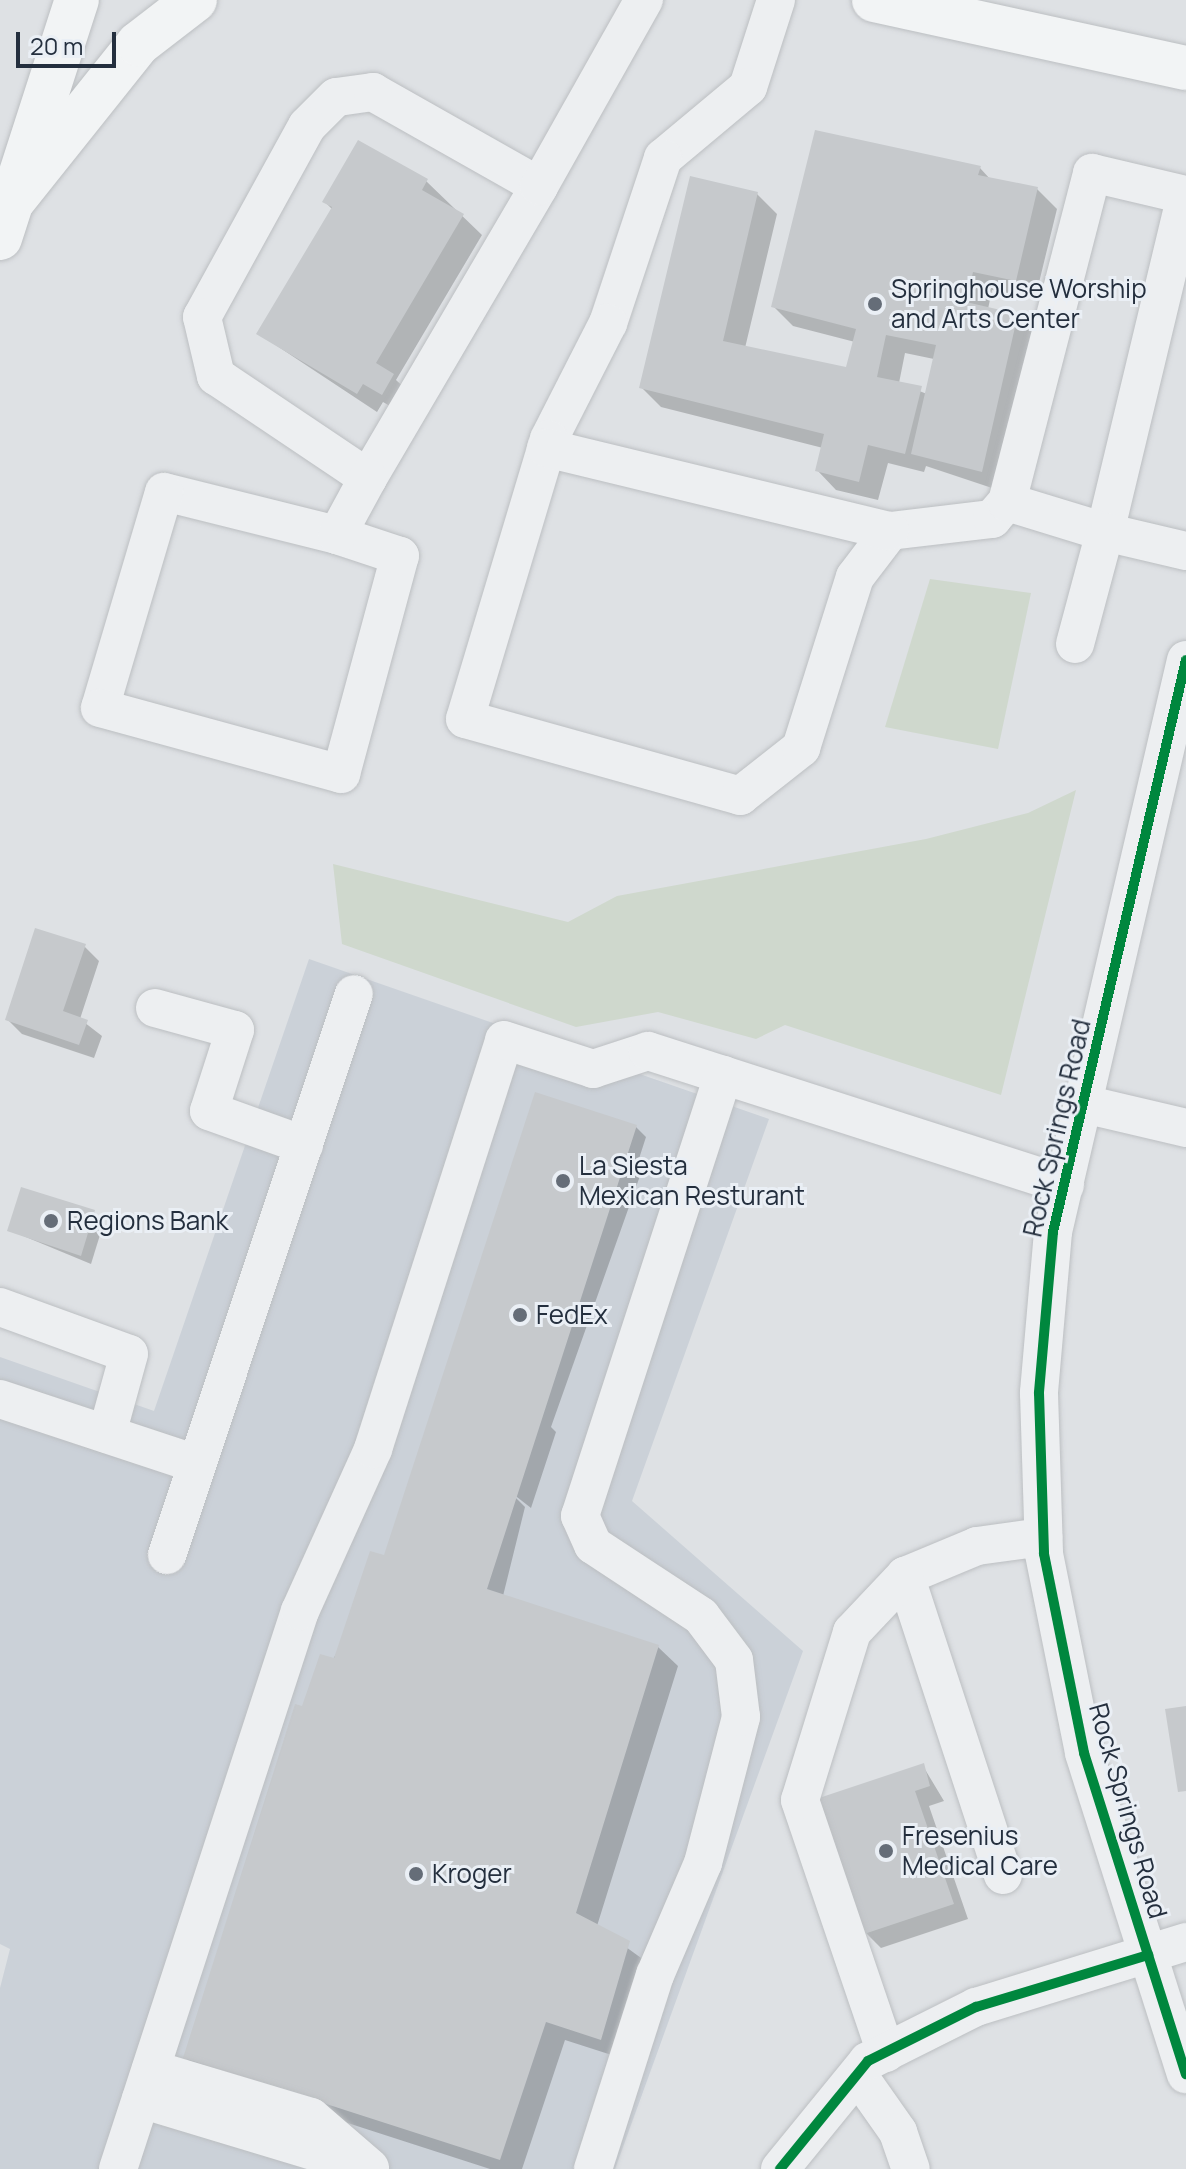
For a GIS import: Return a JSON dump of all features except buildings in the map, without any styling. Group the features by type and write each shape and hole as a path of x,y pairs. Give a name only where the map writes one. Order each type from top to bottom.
{"main road":[{"path":"6,220 77,0"},
{"path":"6,220 138,44 195,0"},
{"path":"886,1 1186,68"}],"street":[{"path":"337,535 644,0"},
{"path":"776,0 748,87 663,158 608,323 546,448 465,719 740,796 801,748 855,577 890,531"},
{"path":"368,478 216,376 202,317 307,126 336,97 373,92 539,186"},
{"path":"546,448 890,531 992,519 1007,502 1092,173 1186,195 1075,644"},
{"path":"164,492 337,535 400,556 341,774 100,708 164,492"},
{"path":"1007,502 1105,532 1186,551"},
{"name":"Rock Springs Road","path":"1186,660 1065,1185 1039,1393 1043,1537 1084,1753 1186,2074"},
{"path":"167,1555 354,994"},
{"path":"155,1008 235,1030 209,1111 304,1145"},
{"path":"118,2169 300,1611 373,1449 504,1040 593,1069 648,1051 1065,1185"},
{"path":"593,2169 655,1975 703,1863 741,1717 734,1660 701,1616 593,1545 580,1516 723,1075"},
{"path":"1084,1104 1186,1128"},
{"path":"0,1307 129,1354 107,1434"},
{"path":"0,1399 197,1464"},
{"path":"911,2169 872,2064 800,1800 852,1632 905,1576 977,1546 1043,1537"},
{"path":"905,1576 1003,1875"},
{"path":"780,2169 872,2064 976,2007 1186,1942"},
{"path":"146,2084 372,2168"}],"shaded area":[{"path":"930,579 1031,593 998,749 885,727"},
{"path":"1076,790 1001,1095 785,1025 756,1039 658,1012 576,1027 342,944 333,864 568,922 617,896 926,839 1028,813"},
{"path":"309,959 769,1119 632,1501 803,1651 615,2169 0,2169 0,1988 10,1949 0,1944 0,1357 154,1411"}],"cycle path":[{"path":"1186,660 1053,1232 1039,1393 1044,1554 1084,1753 1186,2074"},
{"path":"780,2169 868,2061 976,2007 1148,1955"}],"place":[{"name":"Springhouse Worship and Arts Center","path":"875,304"},
{"name":"La Siesta Mexican Resturant","path":"563,1181"},
{"name":"Regions Bank","path":"51,1221"},
{"name":"FedEx","path":"520,1315"},
{"name":"Fresenius Medical Care","path":"886,1851"},
{"name":"Kroger","path":"416,1874"}]}
